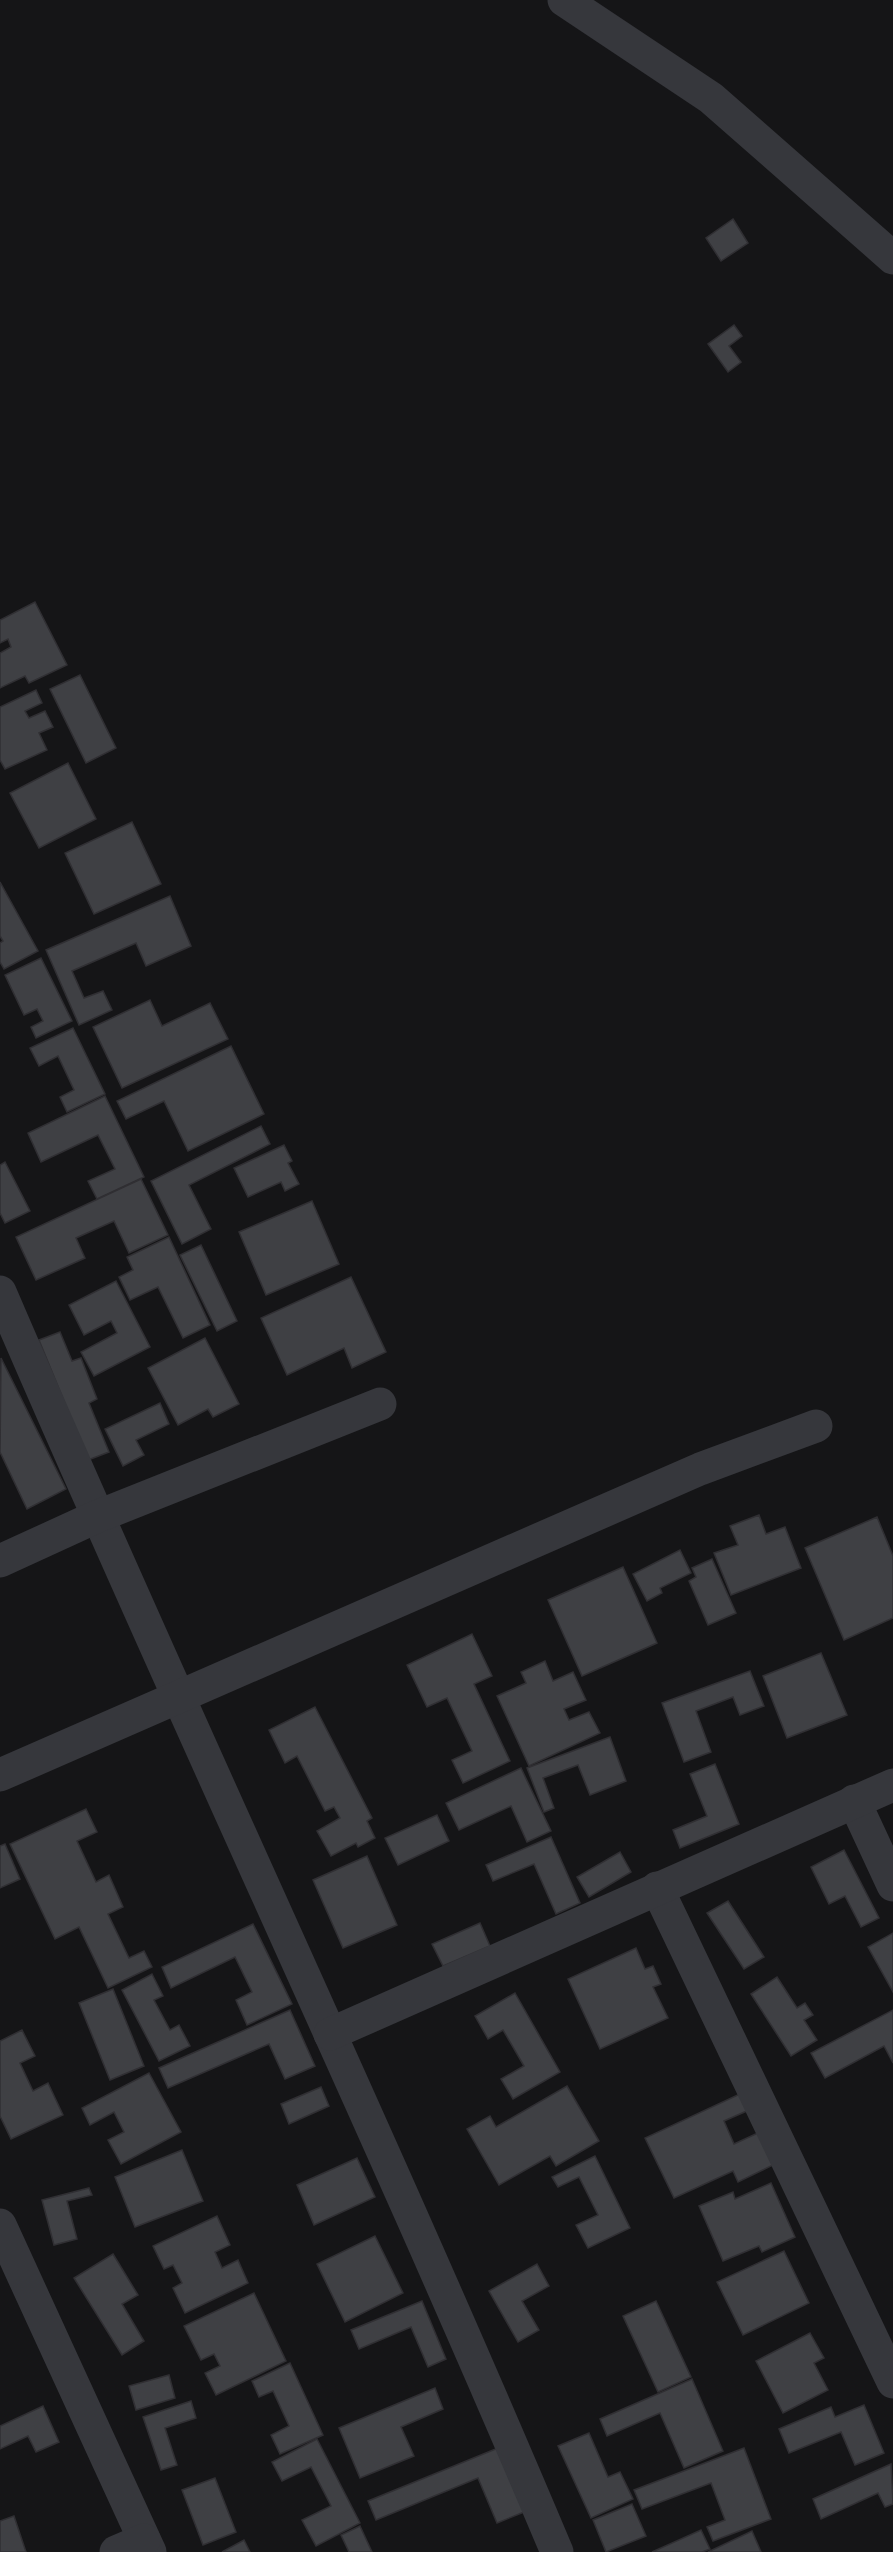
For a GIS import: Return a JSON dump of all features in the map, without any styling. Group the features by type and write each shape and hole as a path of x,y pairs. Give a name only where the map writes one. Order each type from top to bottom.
{"street":[{"path":"564,0 711,98 893,258"},
{"path":"0,1292 96,1517 180,1696 496,2406 557,2552"},
{"path":"0,1560 96,1517 380,1404"},
{"path":"0,1775 700,1469 816,1426"},
{"path":"330,2034 893,1785"},
{"path":"854,1801 893,1885"},
{"path":"657,1888 893,2382"},
{"path":"2,2235 136,2548"}],"building":[{"path":"733,219 748,243 721,261 706,238"},
{"path":"734,325 742,336 729,346 741,362 728,372 708,344"},
{"path":"35,602 67,665 29,683 25,676 0,688 0,653 11,647 8,639 0,643 0,620"},
{"path":"80,675 116,748 86,763 50,689"},
{"path":"36,690 42,703 25,711 29,718 45,711 53,727 39,733 47,750 5,769 0,760 0,707"},
{"path":"68,763 96,819 39,848 10,793"},
{"path":"132,822 161,884 94,914 65,853"},
{"path":"0,882 38,951 4,969 0,962 0,943 3,941 0,936"},
{"path":"170,896 191,946 146,966 136,943 72,971 84,998 103,991 112,1010 79,1025 46,950"},
{"path":"41,958 72,1021 36,1038 31,1027 43,1021 37,1009 24,1015 5,975"},
{"path":"150,1000 162,1026 210,1003 228,1039 122,1088 93,1027"},
{"path":"73,1028 105,1094 67,1112 60,1097 74,1090 58,1056 39,1066 30,1048"},
{"path":"231,1046 264,1114 188,1151 164,1101 126,1119 117,1101"},
{"path":"105,1096 144,1177 97,1199 88,1181 115,1169 98,1135 41,1162 28,1133"},
{"path":"261,1126 270,1144 189,1185 211,1229 182,1244 151,1181"},
{"path":"284,1145 292,1161 288,1163 299,1184 285,1191 281,1182 248,1197 234,1168"},
{"path":"5,1162 30,1211 5,1223 0,1213 0,1165"},
{"path":"141,1179 168,1235 129,1253 114,1221 76,1238 85,1258 36,1280 16,1237"},
{"path":"312,1201 339,1264 266,1295 239,1232"},
{"path":"169,1237 210,1325 183,1338 158,1287 130,1300 119,1277 133,1270 127,1257"},
{"path":"201,1245 237,1321 217,1331 180,1255"},
{"path":"351,1277 386,1352 352,1368 344,1348 287,1375 261,1318"},
{"path":"116,1281 150,1347 94,1376 81,1352 117,1333 111,1321 84,1335 69,1305"},
{"path":"60,1332 72,1361 81,1358 97,1399 89,1403 109,1452 88,1460 39,1340"},
{"path":"205,1338 239,1404 213,1417 208,1409 178,1425 148,1368"},
{"path":"1,1358 66,1489 27,1509 0,1452"},
{"path":"160,1403 169,1424 136,1440 144,1455 123,1466 105,1429"},
{"path":"759,1515 766,1534 785,1527 801,1568 731,1595 714,1553 738,1545 730,1526"},
{"path":"877,1517 893,1556 893,1618 844,1640 805,1548"},
{"path":"680,1550 691,1573 660,1588 662,1593 647,1601 633,1574"},
{"path":"712,1559 736,1613 708,1625 689,1581 696,1577 692,1568"},
{"path":"623,1567 657,1643 582,1676 548,1600"},
{"path":"472,1634 492,1676 474,1684 510,1761 463,1783 452,1760 472,1751 447,1698 427,1707 407,1665"},
{"path":"821,1653 847,1715 787,1738 763,1676"},
{"path":"545,1661 553,1681 573,1672 586,1700 564,1709 569,1720 589,1712 600,1733 529,1766 497,1696 526,1683 521,1672"},
{"path":"750,1671 764,1706 740,1715 733,1697 696,1711 711,1752 684,1762 662,1703"},
{"path":"315,1707 372,1818 367,1821 375,1838 358,1847 356,1843 331,1856 317,1831 340,1818 334,1807 325,1811 297,1756 285,1763 269,1730"},
{"path":"610,1737 626,1781 590,1795 578,1765 543,1778 554,1808 544,1812 527,1768"},
{"path":"715,1764 739,1824 680,1848 673,1830 707,1816 690,1774"},
{"path":"521,1768 551,1831 527,1842 511,1806 459,1830 446,1803"},
{"path":"86,1809 97,1832 77,1841 96,1882 109,1875 123,1907 108,1914 129,1958 144,1951 152,1967 108,1988 79,1927 55,1939 10,1844"},
{"path":"437,1815 449,1841 398,1865 385,1838"},
{"path":"551,1837 580,1903 556,1914 534,1864 493,1881 486,1865"},
{"path":"5,1844 20,1879 0,1888 0,1846"},
{"path":"844,1850 879,1918 861,1927 845,1896 829,1904 811,1867"},
{"path":"620,1852 631,1872 589,1897 577,1877"},
{"path":"367,1856 397,1925 343,1948 313,1880"},
{"path":"728,1901 764,1957 744,1969 707,1913"},
{"path":"480,1923 490,1946 443,1966 432,1944"},
{"path":"253,1924 292,2004 247,2025 236,2000 252,1992 235,1957 171,1988 162,1967"},
{"path":"893,1933 893,1992 868,1947"},
{"path":"636,1948 645,1969 653,1966 661,1984 653,1987 668,2018 600,2049 568,1979"},
{"path":"152,1974 163,1996 154,2000 170,2030 179,2025 190,2046 159,2061 122,1990"},
{"path":"777,1977 797,2008 805,2003 813,2015 804,2020 817,2040 791,2056 751,1994"},
{"path":"113,1989 144,2066 110,2080 79,2003"},
{"path":"515,1993 560,2072 513,2099 501,2079 524,2066 503,2030 488,2039 475,2016"},
{"path":"290,2010 315,2066 285,2079 269,2044 168,2088 159,2068"},
{"path":"893,2010 893,2063 884,2046 825,2078 811,2053"},
{"path":"22,2030 35,2056 20,2063 33,2091 48,2083 63,2115 11,2139 0,2116 0,2041"},
{"path":"149,2073 181,2132 121,2164 108,2140 124,2132 114,2112 90,2125 82,2108"},
{"path":"567,2086 599,2141 556,2166 550,2156 499,2185 467,2129 490,2116 496,2127"},
{"path":"321,2087 329,2106 289,2124 281,2104"},
{"path":"742,2093 749,2110 724,2121 734,2144 760,2132 775,2164 738,2182 733,2171 674,2198 645,2138"},
{"path":"182,2150 203,2201 135,2227 115,2177"},
{"path":"595,2156 630,2228 588,2248 576,2225 598,2215 579,2177 558,2187 552,2177"},
{"path":"357,2158 375,2197 314,2225 297,2185"},
{"path":"771,2183 795,2237 762,2252 759,2246 723,2261 699,2206 733,2192 735,2199"},
{"path":"89,2188 92,2195 67,2201 77,2239 54,2245 42,2200"},
{"path":"217,2216 230,2245 215,2252 222,2268 238,2260 248,2283 185,2313 173,2288 182,2283 173,2265 164,2269 153,2246"},
{"path":"375,2236 403,2293 345,2322 317,2264"},
{"path":"784,2251 809,2303 743,2335 717,2282"},
{"path":"113,2254 138,2295 122,2304 144,2341 122,2355 74,2278"},
{"path":"537,2264 549,2286 522,2301 539,2330 518,2342 489,2291"},
{"path":"254,2293 286,2361 216,2395 205,2373 220,2366 214,2354 201,2360 184,2326"},
{"path":"422,2301 446,2359 428,2367 411,2327 359,2349 351,2330"},
{"path":"656,2301 691,2377 658,2392 623,2316"},
{"path":"810,2333 824,2358 814,2363 828,2390 783,2413 756,2361"},
{"path":"290,2363 323,2435 280,2454 271,2435 289,2426 273,2391 259,2397 252,2381"},
{"path":"169,2375 175,2398 136,2410 129,2386"},
{"path":"692,2379 723,2451 684,2468 660,2413 607,2436 600,2419"},
{"path":"435,2388 443,2409 401,2427 414,2456 360,2478 339,2428"},
{"path":"191,2401 196,2418 165,2428 177,2465 161,2470 143,2417"},
{"path":"864,2405 884,2453 855,2465 841,2432 789,2453 779,2429 831,2407 835,2417"},
{"path":"43,2406 59,2442 36,2452 28,2436 0,2449 0,2426"},
{"path":"589,2433 608,2477 620,2472 633,2499 591,2518 558,2446"},
{"path":"317,2439 360,2523 316,2546 302,2520 331,2506 311,2467 282,2481 272,2462"},
{"path":"498,2448 524,2512 497,2523 478,2478 376,2520 368,2501"},
{"path":"744,2448 771,2519 713,2541 707,2527 725,2520 711,2483 642,2509 634,2490"},
{"path":"891,2464 893,2504 885,2507 878,2493 821,2519 813,2499"},
{"path":"215,2478 236,2532 203,2545 182,2490"},
{"path":"632,2504 646,2536 606,2552 593,2520"},
{"path":"14,2516 26,2552 0,2552 0,2521"},
{"path":"360,2526 372,2552 349,2552 341,2535"},
{"path":"701,2530 710,2549 702,2552 652,2552"},
{"path":"752,2531 761,2552 708,2552"},
{"path":"244,2540 250,2552 222,2552"}]}
